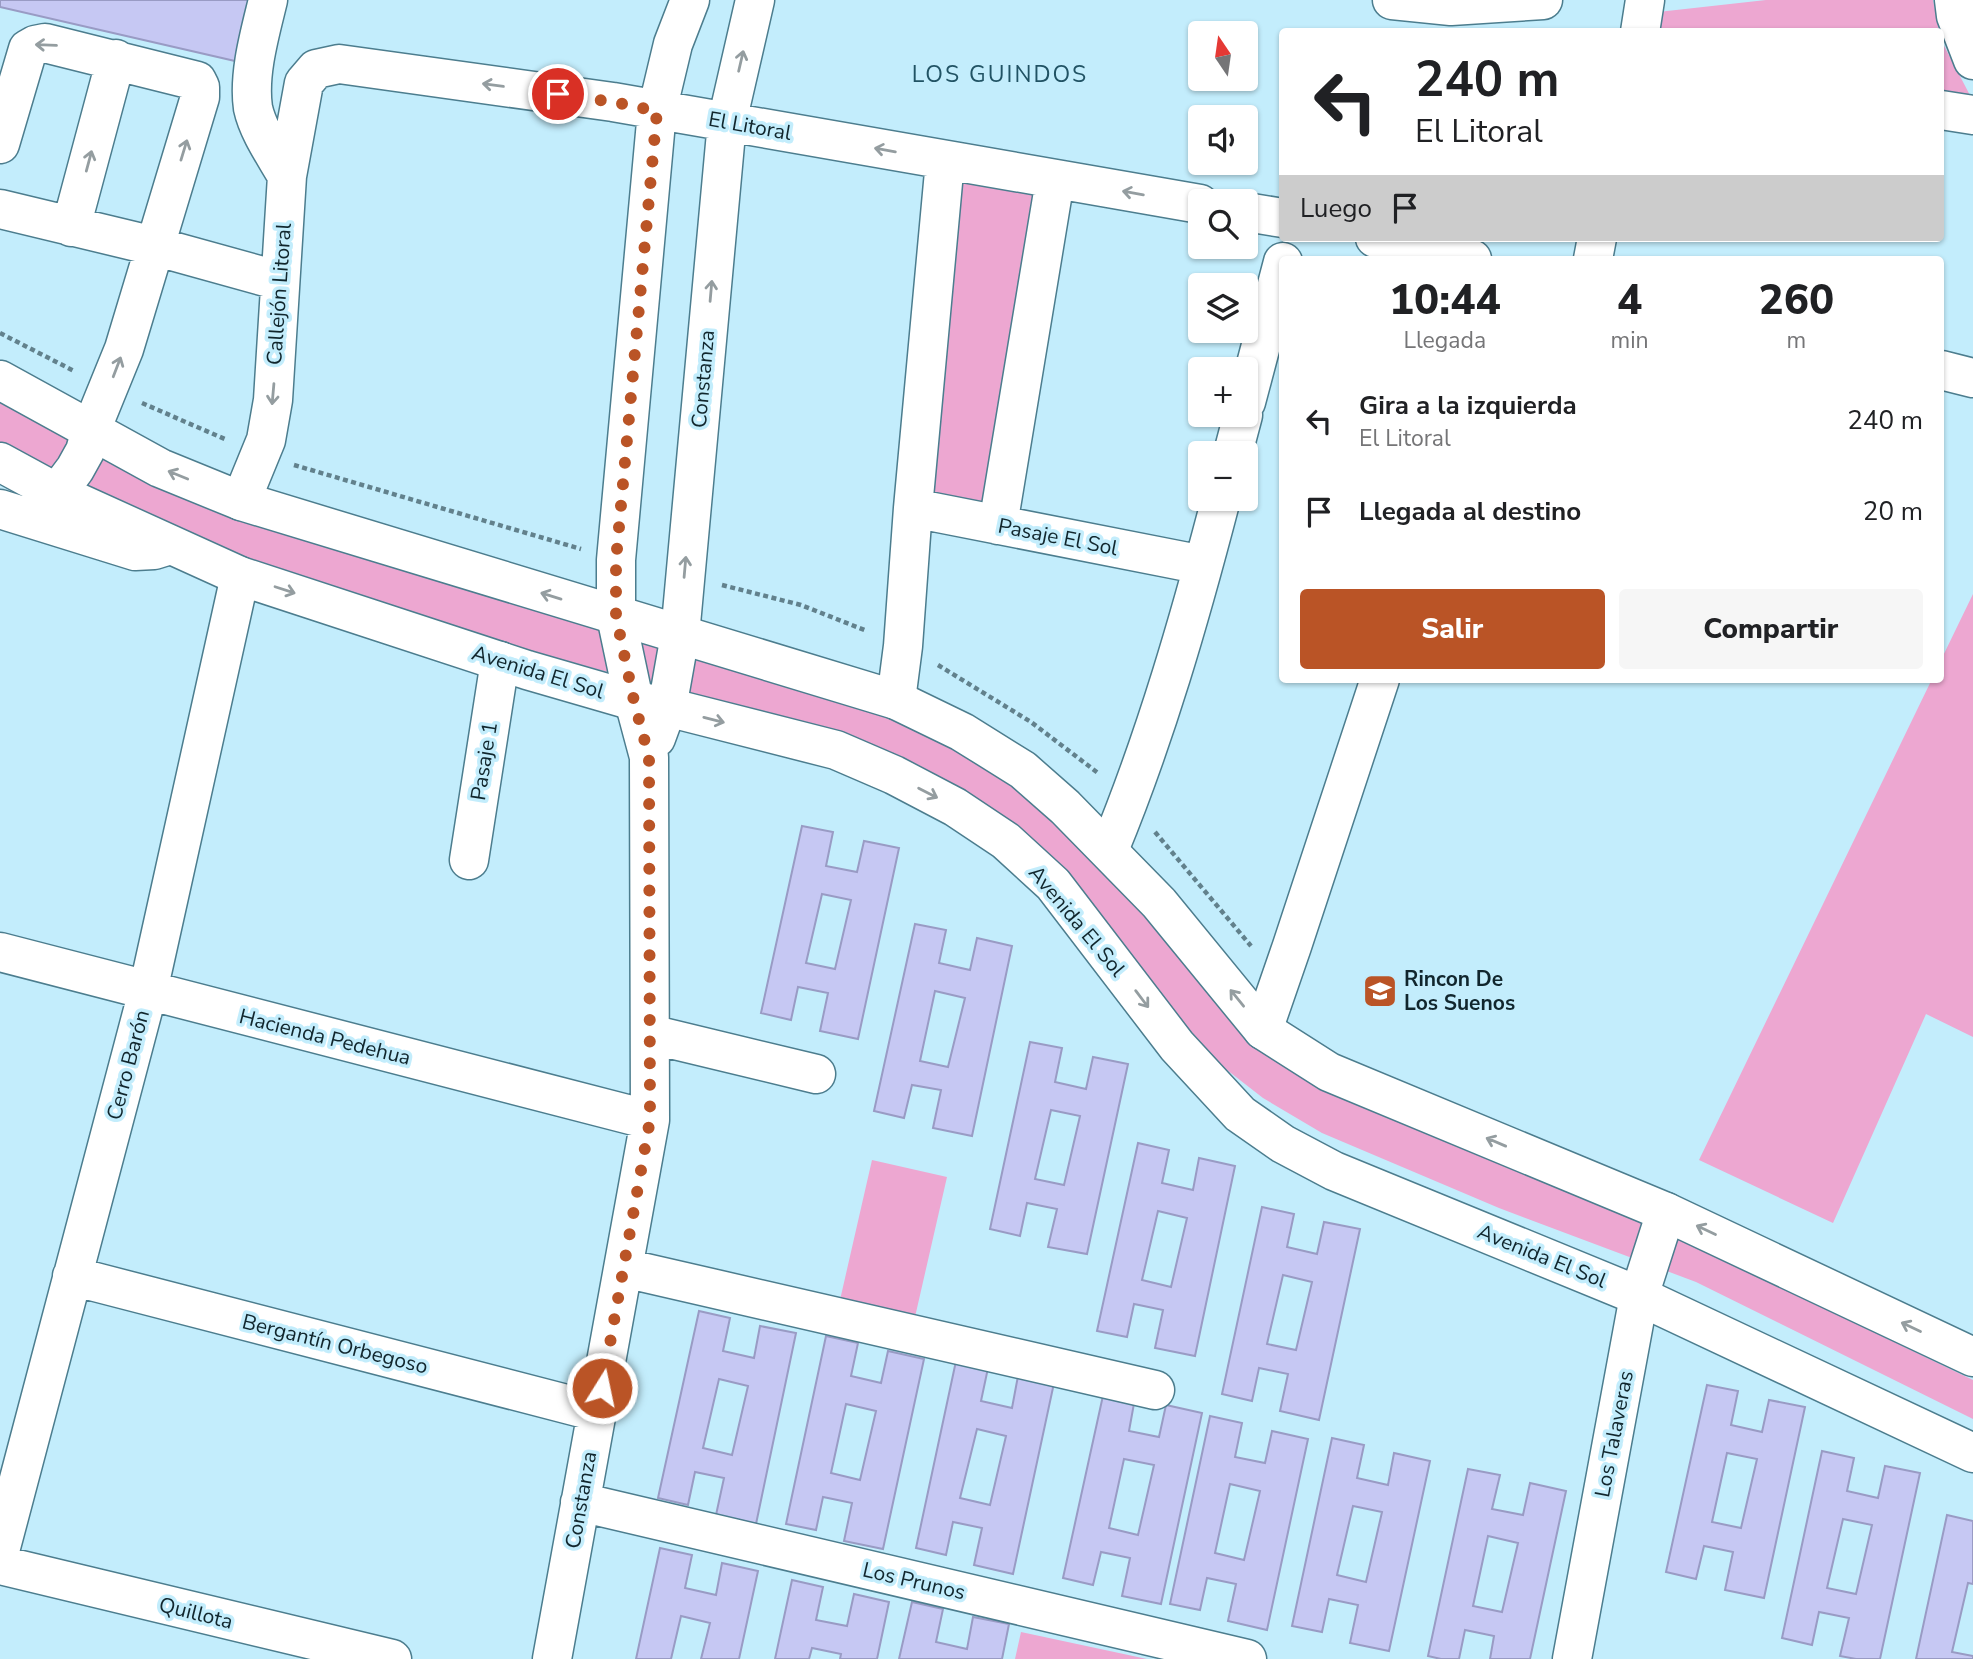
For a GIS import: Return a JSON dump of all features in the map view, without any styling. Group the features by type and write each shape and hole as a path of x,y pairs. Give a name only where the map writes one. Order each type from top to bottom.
{"street":[{"path":"268,0 257,47 252,86 253,108 258,124 287,176"},
{"name":"Constanza","path":"552,1659 650,1120 650,705 616,616 616,560 657,111 673,44 690,0"},
{"name":"Constanza","path":"650,705 680,635 727,122 755,0"},
{"path":"1392,0 1451,3 1543,0"},
{"path":"1640,28 1644,0"},
{"path":"1954,0 1956,16 1973,60"},
{"path":"0,144 28,49 35,44 45,43 116,59 197,81 200,87 200,97 124,349 90,430 85,451 75,469 28,507"},
{"path":"71,227 116,59"},
{"name":"El Litoral","path":"304,83 316,69 339,64 613,102 1188,202"},
{"name":"Callejón Litoral","path":"241,501 267,440 273,400 287,176 304,83"},
{"path":"1944,110 1973,115"},
{"path":"896,700 945,161"},
{"path":"998,525 1055,180"},
{"path":"0,209 154,246 280,281"},
{"path":"1258,214 1279,218"},
{"path":"1393,242 1458,256"},
{"path":"1258,357 1279,276"},
{"path":"1944,371 1973,378"},
{"path":"0,380 160,468 241,501 896,700 962,732 1023,771 1065,807 1159,903 1263,1030 1329,1072 1666,1212 1973,1357"},
{"name":"Avenida El Sol","path":"0,462 28,507 170,545 240,576 499,661 650,705 836,750 894,775 954,807 1006,841 1053,884 1177,1046 1240,1114 1283,1144 1334,1171 1639,1296 1973,1453"},
{"name":"Pasaje El Sol","path":"913,508 1203,565"},
{"path":"1109,850 1154,732 1218,511"},
{"name":"Cerro Barón","path":"0,1551 148,991 240,576"},
{"name":"Pasaje 1","path":"469,860 499,661"},
{"path":"1263,1030 1379,683"},
{"name":"Hacienda Pedehua","path":"0,952 650,1120"},
{"path":"650,1034 816,1074"},
{"name":"Los Talaveras","path":"1572,1659 1639,1296 1666,1212"},
{"path":"624,1268 1156,1390"},
{"name":"Bergantín Orbegoso","path":"72,1276 597,1412"},
{"name":"Los Prunos","path":"580,1502 1247,1659"},
{"name":"Quillota","path":"0,1565 264,1644 392,1659"}],"shaded area":[{"path":"1766,0 1933,0 1938,28 1656,28 1658,12"},
{"path":"1944,46 1973,101 1944,96"},
{"path":"945,161 1055,180 998,525 913,508"},
{"path":"0,403 159,486 361,557 874,713 925,732 1036,799 1126,887 1241,1027 1973,1380 1973,1419 1696,1282 1499,1208 1322,1133 1263,1098 1218,1063 1127,957 1058,869 741,708 530,651 343,594 204,541 102,496 0,444"},
{"path":"1973,594 1973,1037 1926,1014 1833,1223 1699,1160 1930,683 1944,683 1944,654"},
{"path":"872,1160 947,1177 915,1317 840,1300"},
{"path":"1021,1632 1147,1659 1015,1659"}],"building":[{"path":"0,0 249,0 235,61 0,7"},
{"path":"802,826 833,832 826,866 857,872 864,841 899,848 858,1039 820,1031 828,993 798,987 791,1020 761,1013","holes":["822,894 851,900 835,969 806,963"]},
{"path":"915,924 946,930 939,963 970,970 977,938 1012,946 972,1136 933,1128 941,1090 912,1085 904,1118 874,1111","holes":["935,991 965,998 948,1067 920,1061"]},
{"path":"1030,1042 1062,1048 1055,1082 1086,1089 1093,1057 1128,1064 1087,1254 1048,1247 1057,1209 1027,1203 1020,1236 990,1229","holes":["1051,1110 1080,1116 1064,1185 1035,1179"]},
{"path":"1138,1143 1169,1150 1162,1183 1193,1190 1199,1158 1235,1166 1195,1356 1155,1348 1163,1310 1134,1304 1127,1337 1097,1331","holes":["1158,1211 1187,1218 1171,1287 1142,1280"]},
{"path":"1262,1207 1294,1214 1287,1247 1317,1254 1324,1222 1360,1229 1319,1420 1280,1411 1288,1374 1259,1368 1252,1401 1222,1394","holes":["1283,1275 1312,1282 1296,1350 1267,1344"]},
{"path":"699,1311 730,1318 723,1351 754,1358 760,1326 796,1333 756,1524 716,1515 724,1478 695,1472 688,1505 658,1498","holes":["719,1379 748,1386 732,1455 703,1448"]},
{"path":"826,1336 858,1343 851,1376 881,1383 888,1351 924,1359 883,1549 844,1541 852,1503 823,1497 816,1530 786,1524","holes":["846,1404 876,1411 860,1480 831,1473"]},
{"path":"956,1361 988,1368 981,1401 1012,1408 1018,1376 1054,1383 1013,1574 974,1565 982,1528 953,1522 946,1555 916,1548","holes":["977,1429 1006,1436 990,1505 960,1498"]},
{"path":"1707,1385 1738,1391 1731,1425 1762,1432 1769,1400 1805,1407 1764,1598 1725,1590 1733,1552 1704,1546 1696,1579 1666,1572","holes":["1727,1453 1757,1459 1741,1528 1712,1522"]},
{"path":"1104,1391 1135,1398 1129,1431 1159,1437 1166,1405 1202,1413 1161,1604 1122,1596 1130,1558 1101,1552 1093,1585 1063,1578","holes":["1124,1459 1154,1465 1138,1535 1109,1528"]},
{"path":"1210,1416 1242,1423 1235,1457 1265,1463 1272,1431 1308,1439 1267,1630 1228,1621 1236,1584 1207,1578 1200,1610 1170,1604","holes":["1230,1484 1260,1491 1244,1560 1215,1553"]},
{"path":"1332,1438 1364,1445 1357,1478 1388,1485 1394,1453 1430,1461 1389,1651 1350,1643 1358,1605 1329,1599 1322,1632 1292,1626","holes":["1353,1506 1382,1512 1366,1582 1337,1575"]},
{"path":"1822,1451 1854,1458 1847,1491 1878,1498 1885,1466 1920,1473 1880,1659 1840,1656 1849,1618 1819,1612 1812,1645 1782,1638","holes":["1843,1519 1872,1525 1856,1594 1827,1588"]},
{"path":"1468,1469 1500,1475 1492,1509 1523,1515 1530,1483 1566,1491 1530,1659 1490,1659 1494,1636 1465,1630 1459,1659 1428,1656","holes":["1488,1536 1518,1543 1502,1612 1473,1606"]},
{"path":"1947,1515 1973,1521 1973,1584 1968,1583 1952,1652 1973,1656 1973,1659 1916,1659"},
{"path":"660,1548 692,1555 685,1588 716,1595 722,1563 758,1571 739,1659 701,1659 710,1623 681,1616 671,1659 636,1659"},
{"path":"792,1580 823,1587 816,1620 847,1626 854,1594 889,1602 877,1659 840,1659 841,1654 812,1648 809,1659 775,1659"},
{"path":"912,1602 943,1609 936,1642 967,1649 973,1617 1009,1624 1002,1659 899,1659"}],"place":[{"name":"Rincon De Los Suenos","path":"1380,991"}],"district":[{"name":"LOS GUINDOS","path":"1000,74"}],"route":[{"path":"558,94 657,111 616,560 616,616 649,757 650,1120 602,1388"}]}
